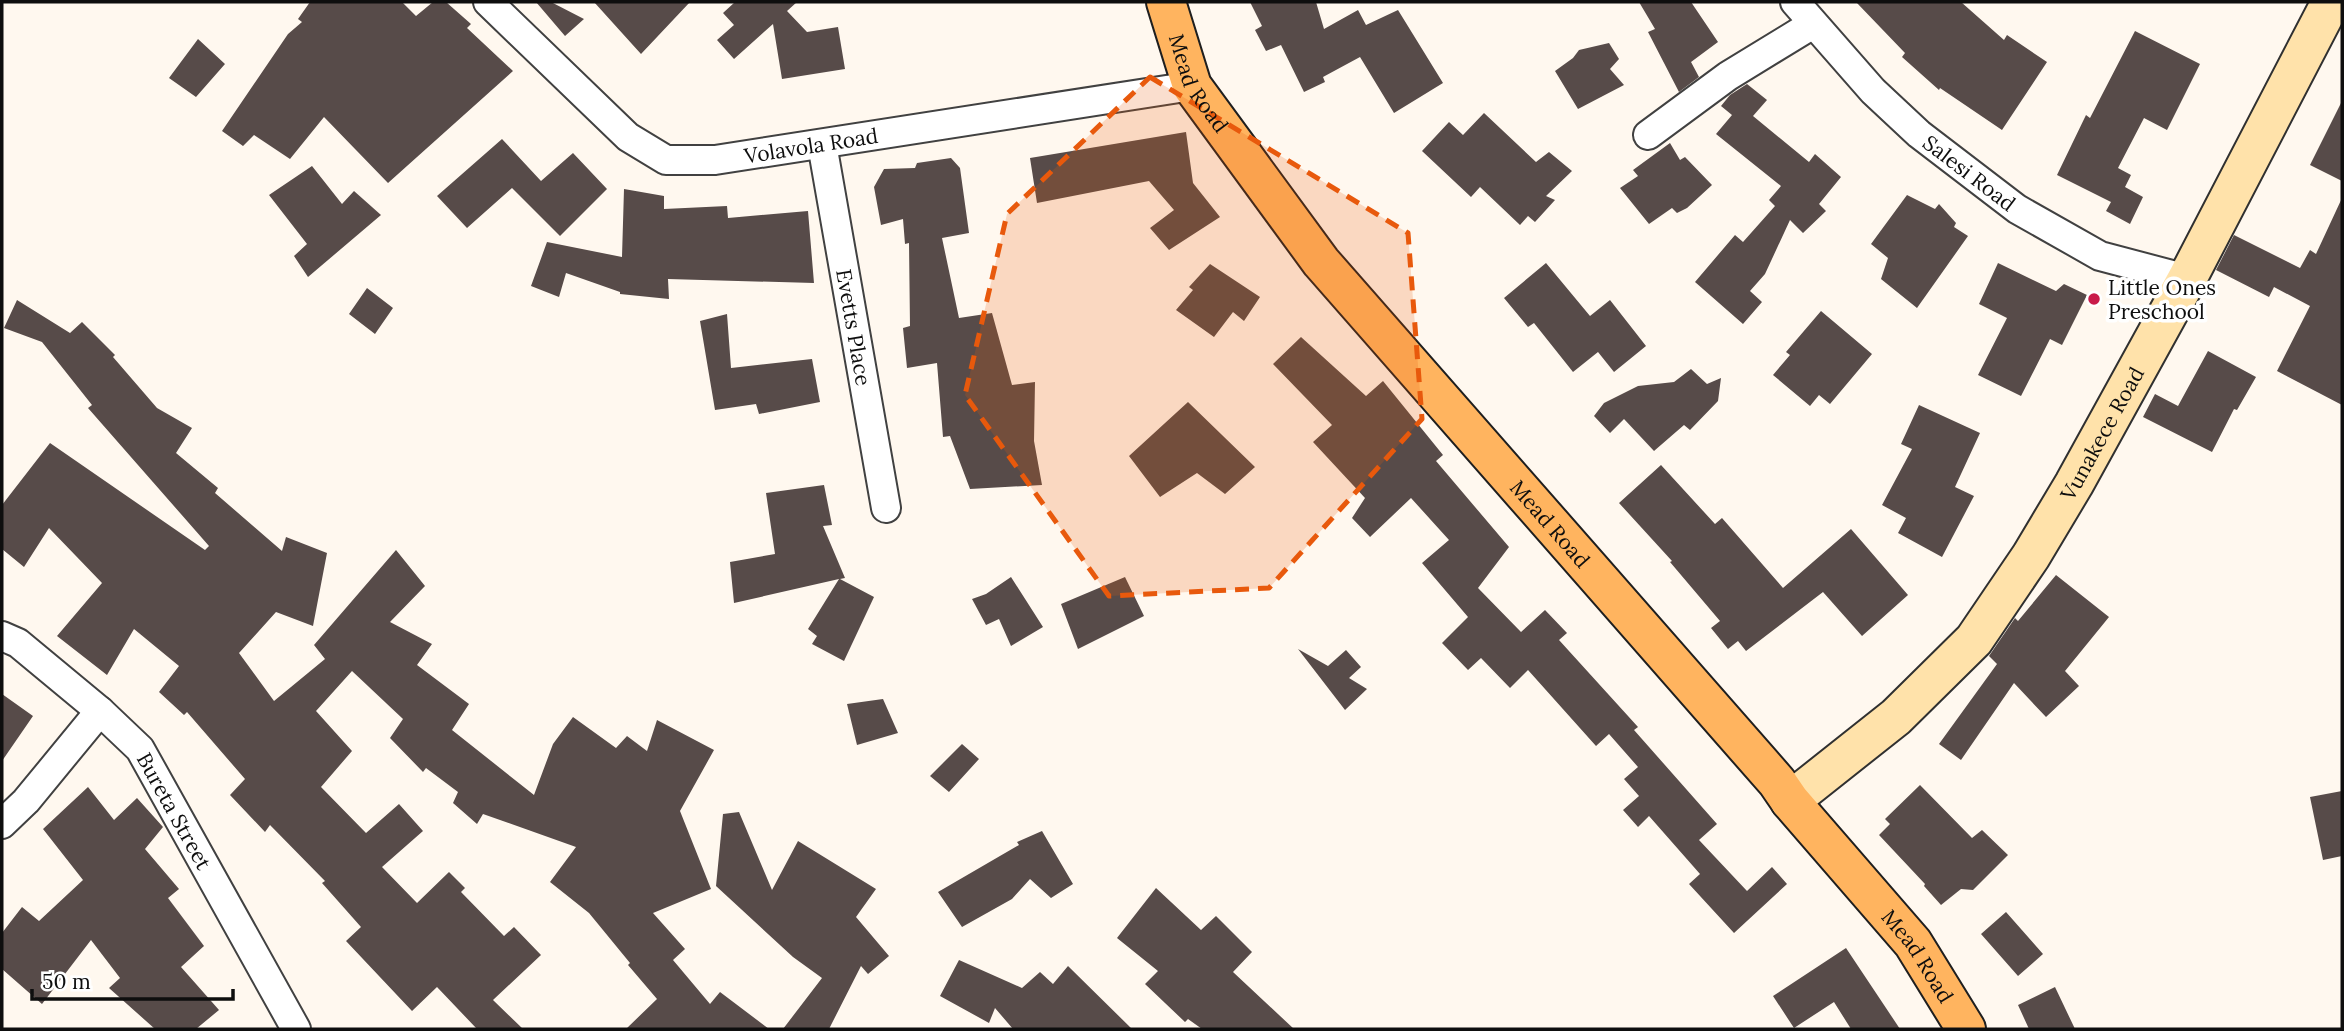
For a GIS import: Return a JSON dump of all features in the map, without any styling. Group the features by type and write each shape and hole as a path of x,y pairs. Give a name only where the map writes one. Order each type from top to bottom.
{"main road":[{"name":"Mead Road","path":"1166,2 1192,86 1321,262 1777,782 1790,801 1913,943 1966,1029"},
{"name":"Vunakece Road","path":"1790,801 1896,717 1974,640 2031,556 2074,484 2187,279 2331,2"}],"street":[{"name":"Volavola Road","path":"488,2 628,137 666,160 715,160 1192,86"},
{"name":"Salesi Road","path":"1795,2 1873,91 1919,134 2017,209 2100,256 2187,279"},
{"path":"1648,135 1728,76 1813,24"},
{"name":"Evetts Place","path":"822,144 886,508"},
{"name":"Bureta Street","path":"2,636 18,643 100,711 140,749 296,1029"},
{"path":"2,824 26,801 100,711"}],"highlighted area":[{"path":"1150,77 1408,233 1422,419 1269,588 1109,596 965,395 1007,214"}],"building":[{"path":"310,2 402,2 416,16 433,2 446,2 471,24 467,28 513,71 388,183 324,117 290,159 254,135 243,146 222,131 288,34 302,22 298,19"},
{"path":"536,2 551,2 584,19 565,36"},
{"path":"594,2 690,2 641,54"},
{"path":"735,2 797,2 787,11 807,32 838,27 845,69 782,79 773,24 734,59 717,40 734,25 723,13"},
{"path":"1250,2 1316,2 1324,29 1358,10 1366,25 1398,10 1443,83 1394,113 1360,57 1323,77 1325,82 1304,92 1281,45 1266,51 1255,30 1262,26"},
{"path":"1639,2 1691,2 1718,42 1691,62 1699,77 1679,92 1648,32 1655,29"},
{"path":"1856,2 1961,2 2004,40 2007,35 2047,62 2002,130 1940,88 1939,90 1902,57 1905,53"},
{"path":"2135,31 2200,64 2167,130 2144,118 2118,168 2131,175 2125,187 2143,197 2130,224 2106,211 2111,202 2057,175 2086,115 2090,118"},
{"path":"198,39 225,64 196,97 169,78"},
{"path":"1609,43 1619,59 1610,69 1624,85 1578,109 1555,71 1579,50"},
{"path":"1747,84 1767,100 1753,116 1809,162 1815,154 1841,177 1819,204 1826,211 1803,233 1790,220 1765,274 1750,291 1762,302 1743,324 1695,282 1735,235 1743,242 1775,206 1769,200 1781,186 1716,134 1732,115 1721,106 1730,95"},
{"path":"2342,101 2342,181 2310,165"},
{"path":"1484,113 1536,162 1549,152 1572,171 1546,196 1555,200 1535,222 1528,216 1520,225 1480,187 1471,197 1422,151 1449,122 1463,135"},
{"path":"1186,132 1193,183 1220,217 1169,250 1150,228 1174,210 1149,181 1037,203 1030,158"},
{"path":"502,139 541,181 573,153 607,189 560,236 512,188 467,228 437,196"},
{"path":"1670,143 1680,160 1685,157 1712,185 1687,208 1677,213 1672,208 1649,224 1620,188 1638,176 1633,170"},
{"path":"951,158 960,168 969,233 942,238 959,318 992,313 1012,385 1035,382 1034,441 1042,485 970,489 950,436 943,437 937,363 907,368 903,328 910,326 909,243 905,244 903,219 881,225 874,187 884,169 915,168 917,163"},
{"path":"312,166 342,204 354,191 381,215 308,277 294,256 307,244 269,195"},
{"path":"624,189 664,196 664,209 727,206 728,218 808,211 814,283 668,279 669,299 620,294 566,273 559,297 531,286 547,242 622,257"},
{"path":"1907,195 1935,209 1939,204 1956,223 1954,227 1968,236 1917,308 1881,279 1888,258 1871,244"},
{"path":"2342,198 2342,405 2277,371 2310,306 2274,287 2269,297 2216,270 2234,235 2300,268 2310,250 2316,254"},
{"path":"1546,263 1590,316 1610,300 1646,346 1614,372 1598,352 1573,372 1534,323 1528,327 1504,298"},
{"path":"1998,263 2056,291 2064,284 2087,295 2062,345 2050,339 2021,396 1978,375 2007,318 1979,304"},
{"path":"1210,264 1260,297 1244,321 1233,312 1214,337 1176,310 1193,290 1189,287"},
{"path":"367,288 393,308 375,334 349,314"},
{"path":"17,300 70,333 82,322 115,355 113,357 157,408 192,428 176,453 218,488 215,493 282,551 286,537 327,553 313,626 276,612 239,653 274,701 325,659 314,645 396,550 425,586 390,622 432,644 417,665 469,704 452,730 534,795 553,744 573,717 616,748 627,736 647,751 657,720 714,750 680,811 711,889 653,913 685,949 673,960 710,1004 720,992 769,1029 626,1029 657,999 589,913 550,882 576,847 483,814 477,824 453,803 458,792 426,768 423,772 390,738 403,719 352,671 316,711 352,751 321,787 366,833 399,804 423,831 382,867 417,903 449,872 465,888 461,892 504,936 514,927 541,955 493,1000 523,1029 477,1029 437,987 412,1011 346,941 361,927 322,883 325,881 270,825 265,832 230,795 245,779 187,712 184,715 159,692 179,666 134,629 107,675 57,636 102,583 49,528 24,567 2,549 2,505 50,443 205,550 209,546 88,408 92,405 42,342 4,328"},
{"path":"1821,311 1872,354 1830,404 1819,395 1810,406 1773,375 1790,355 1786,352"},
{"path":"727,314 731,368 812,359 820,402 759,414 756,404 715,410 700,321"},
{"path":"1301,337 1366,396 1383,381 1443,455 1436,461 1509,547 1478,588 1521,632 1545,610 1567,633 1559,640 1638,727 1634,730 1717,824 1699,840 1747,891 1772,867 1787,884 1734,933 1689,884 1700,874 1649,816 1638,827 1623,810 1639,796 1624,779 1638,767 1609,734 1596,746 1528,670 1510,688 1481,658 1468,670 1442,643 1468,617 1422,563 1449,540 1411,498 1370,537 1352,518 1365,498 1313,442 1332,425 1273,364"},
{"path":"2208,351 2256,377 2237,410 2234,409 2212,452 2143,417 2155,394 2178,406"},
{"path":"1691,369 1707,384 1721,378 1718,401 1690,430 1684,425 1654,451 1624,419 1610,433 1594,416 1604,403 1638,386 1674,382"},
{"path":"1188,402 1255,467 1225,494 1197,473 1160,497 1129,456"},
{"path":"1919,405 1980,433 1955,487 1974,496 1942,557 1898,533 1906,518 1882,505 1912,449 1901,444"},
{"path":"1661,465 1715,524 1722,518 1783,588 1851,529 1908,595 1862,636 1823,592 1746,651 1738,641 1728,649 1711,628 1720,621 1670,562 1672,561 1619,503"},
{"path":"824,485 832,525 823,526 845,578 840,579 874,597 844,661 812,644 817,636 808,629 839,579 734,603 730,562 775,554 766,493"},
{"path":"2056,575 2109,617 2065,671 2079,686 2046,717 2014,683 1961,760 1939,744 1997,664 1989,656 2015,618 2018,621"},
{"path":"1011,577 1043,627 1011,646 999,619 986,625 972,599 986,594"},
{"path":"1125,577 1144,616 1078,649 1061,604"},
{"path":"1298,649 1328,666 1346,650 1361,667 1349,678 1367,689 1345,710"},
{"path":"2,694 33,716 2,761"},
{"path":"883,699 898,733 857,745 847,704"},
{"path":"962,744 979,759 949,792 930,776"},
{"path":"1920,785 1972,838 1982,830 2008,855 1973,890 1961,889 1941,905 1879,835 1890,824 1885,819"},
{"path":"88,787 114,820 137,798 163,827 145,849 179,889 168,898 204,946 181,967 219,1010 196,1029 155,1029 109,988 120,978 91,940 42,1004 2,969 2,933 22,907 39,921 83,880 43,829"},
{"path":"2342,791 2342,856 2323,860 2310,797"},
{"path":"739,812 772,890 798,841 876,889 856,917 889,956 868,974 861,966 829,1029 783,1029 822,978 793,957 716,886 723,814"},
{"path":"1042,831 1073,884 1051,898 1030,879 1012,899 962,927 938,892 1019,845 1017,842"},
{"path":"1156,888 1201,930 1216,916 1252,952 1233,972 1294,1029 1202,1029 1188,1019 1185,1022 1145,984 1158,971 1117,938"},
{"path":"2006,912 2043,954 2018,976 1981,934"},
{"path":"1846,948 1900,1029 1851,1029 1834,1002 1794,1028 1773,996"},
{"path":"959,960 1022,988 1040,972 1053,984 1068,966 1132,1029 1013,1029 995,1008 989,1023 940,996"},
{"path":"2055,987 2075,1029 2029,1029 2018,1005"}],"place":[{"name":"Little Ones Preschool","path":"2094,299"}]}
